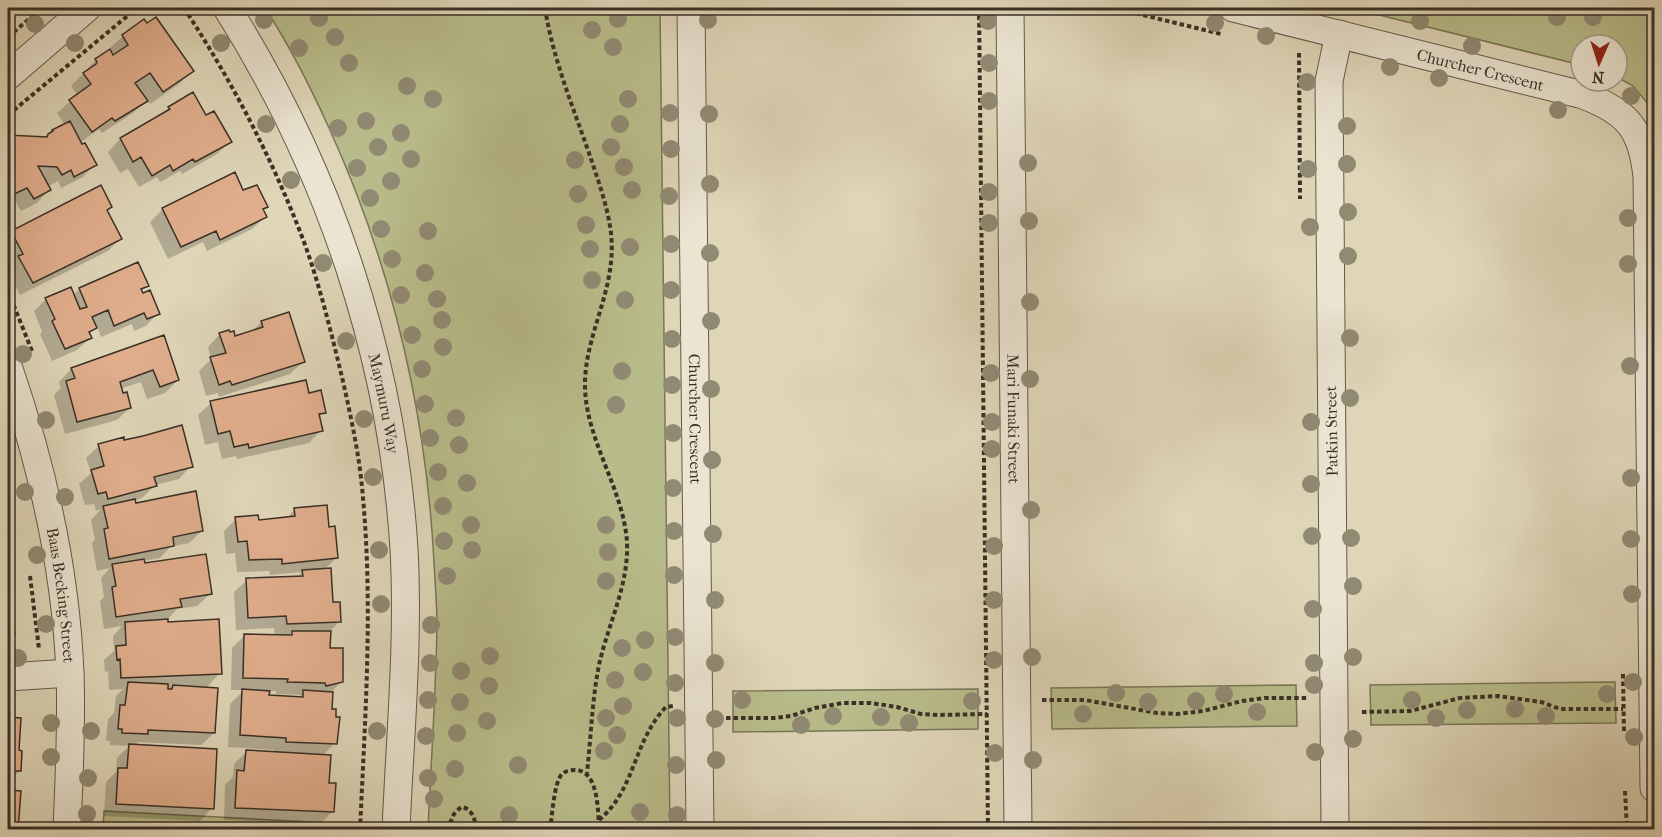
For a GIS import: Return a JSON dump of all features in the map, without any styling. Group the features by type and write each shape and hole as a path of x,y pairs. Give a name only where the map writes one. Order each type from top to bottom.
{"street":[{"path":"8,76 87,8"},
{"name":"Maymuru Way","path":"226,8 280,98 321,191 357,291 372,340 383,391 400,496 405,600 403,699 396,830"},
{"name":"Churcher Crescent","path":"691,8 700,830"},
{"name":"Mari Funaki Street","path":"1010,8 1018,830"},
{"name":"Churcher Crescent","path":"1233,8 1583,95 1607,104 1631,125 1645,153 1647,177 1652,352 1654,788"},
{"name":"Patkin Street","path":"1335,830 1329,81 1339,34"},
{"name":"Baas Becking Street","path":"8,366 46,499 62,586 70,673 71,728 67,830"},
{"path":"8,677 70,673"}],"path":[{"path":"8,37 42,8"},
{"path":"8,115 136,8"},
{"path":"184,8 239,99 274,170 304,242 329,320 351,417 363,497 368,574 369,647 360,830"},
{"path":"188,13 196,8"},
{"path":"545,8 559,69 602,191 612,235 609,283 587,360 585,381 592,430 624,524 626,564 623,584 599,665 587,773"},
{"path":"979,8 988,830"},
{"path":"30,575 41,675"},
{"path":"1623,664 1624,743"},
{"path":"1362,712 1410,711 1460,698 1498,696 1541,702 1560,709 1623,709"},
{"path":"1016,701 1085,700 1157,713 1177,714 1265,698 1334,697"},
{"path":"725,718 791,716 815,708 843,703 871,703 938,716 987,714"},
{"path":"599,820 610,811 623,792 641,744 660,713 666,707 678,705"},
{"path":"550,830 558,781 562,773 570,770 581,770 587,773 592,780 599,830"},
{"path":"447,830 454,814 461,807 466,807 478,830"},
{"path":"168,830 199,824 226,823 262,830"}],"green space":[{"path":"265,8 660,8 670,829 428,829 437,609 430,506 414,395 387,286 351,180 307,82"},
{"path":"1351,8 1654,8 1654,111 1629,84 1629,33 1569,33 1569,62"},
{"path":"1615,682 1616,723 1371,725 1370,685"},
{"path":"1296,685 1297,726 1052,729 1051,688"},
{"path":"978,689 978,729 733,732 733,691"},
{"path":"104,811 349,824 349,829 103,829"}],"building":[{"path":"156,17 194,71 163,92 150,73 135,83 148,101 115,121 112,118 92,132 69,100 91,84 83,73 96,64 95,59 110,49 113,55 128,45 122,35 144,19 147,23"},
{"path":"193,92 206,115 214,111 232,142 195,162 193,159 173,171 170,165 152,176 141,157 133,162 120,138 170,109 168,107"},
{"path":"70,121 82,144 85,143 97,165 74,177 71,170 62,175 57,167 38,166 51,190 34,199 27,188 10,196 8,211 8,135 47,137 52,130"},
{"path":"235,172 243,190 257,185 268,207 263,209 267,217 220,240 216,231 181,247 162,208"},
{"path":"101,185 112,207 107,210 122,239 33,283 18,256 23,254 11,231"},
{"path":"138,262 149,286 141,289 143,293 150,290 160,314 147,319 144,313 114,326 108,310 92,317 97,328 89,332 92,338 65,349 52,321 55,319 45,298 71,287 80,309 87,307 79,288"},
{"path":"289,312 305,362 232,385 230,381 219,385 210,357 226,353 219,333 229,330 234,331 235,336 263,327 261,321"},
{"path":"164,335 179,380 160,387 153,370 120,382 123,393 127,392 131,408 77,422 66,381 75,378 71,368"},
{"path":"306,380 309,393 321,390 326,413 319,414 323,431 249,448 248,444 234,447 230,431 218,434 210,401"},
{"path":"182,425 193,467 154,477 157,486 108,499 106,492 98,494 91,470 104,466 98,444 124,437 124,440 143,436"},
{"path":"196,491 203,531 173,537 174,546 109,559 104,529 108,528 103,506 135,499 136,503"},
{"path":"327,505 329,527 335,526 338,558 282,564 282,559 249,560 247,541 238,542 235,517 258,515 259,520 295,516 294,508"},
{"path":"206,554 212,594 180,599 182,607 116,617 112,587 116,586 112,564 144,559 145,563"},
{"path":"331,568 333,602 340,602 341,622 287,624 286,616 248,618 246,578 303,576 302,570"},
{"path":"11,610 15,634 8,636 8,611"},
{"path":"168,619 168,622 219,619 222,674 121,678 120,659 117,660 116,646 126,645 125,622"},
{"path":"292,631 331,631 330,648 343,648 343,682 326,686 325,683 287,682 288,679 243,678 244,634 292,635"},
{"path":"128,682 168,684 168,689 172,689 173,685 218,688 215,733 148,730 148,734 122,733 122,729 118,729 120,705 125,705"},
{"path":"242,689 270,691 269,695 303,697 303,690 333,692 332,709 336,709 336,717 340,717 337,744 286,742 286,738 240,735"},
{"path":"8,717 21,718 19,750 22,751 21,771 8,771"},
{"path":"129,744 217,749 214,809 116,804 118,768 127,768"},
{"path":"246,750 331,755 329,783 336,783 334,812 235,808 237,770 244,771"},
{"path":"8,790 21,791 18,830 8,830"}]}
